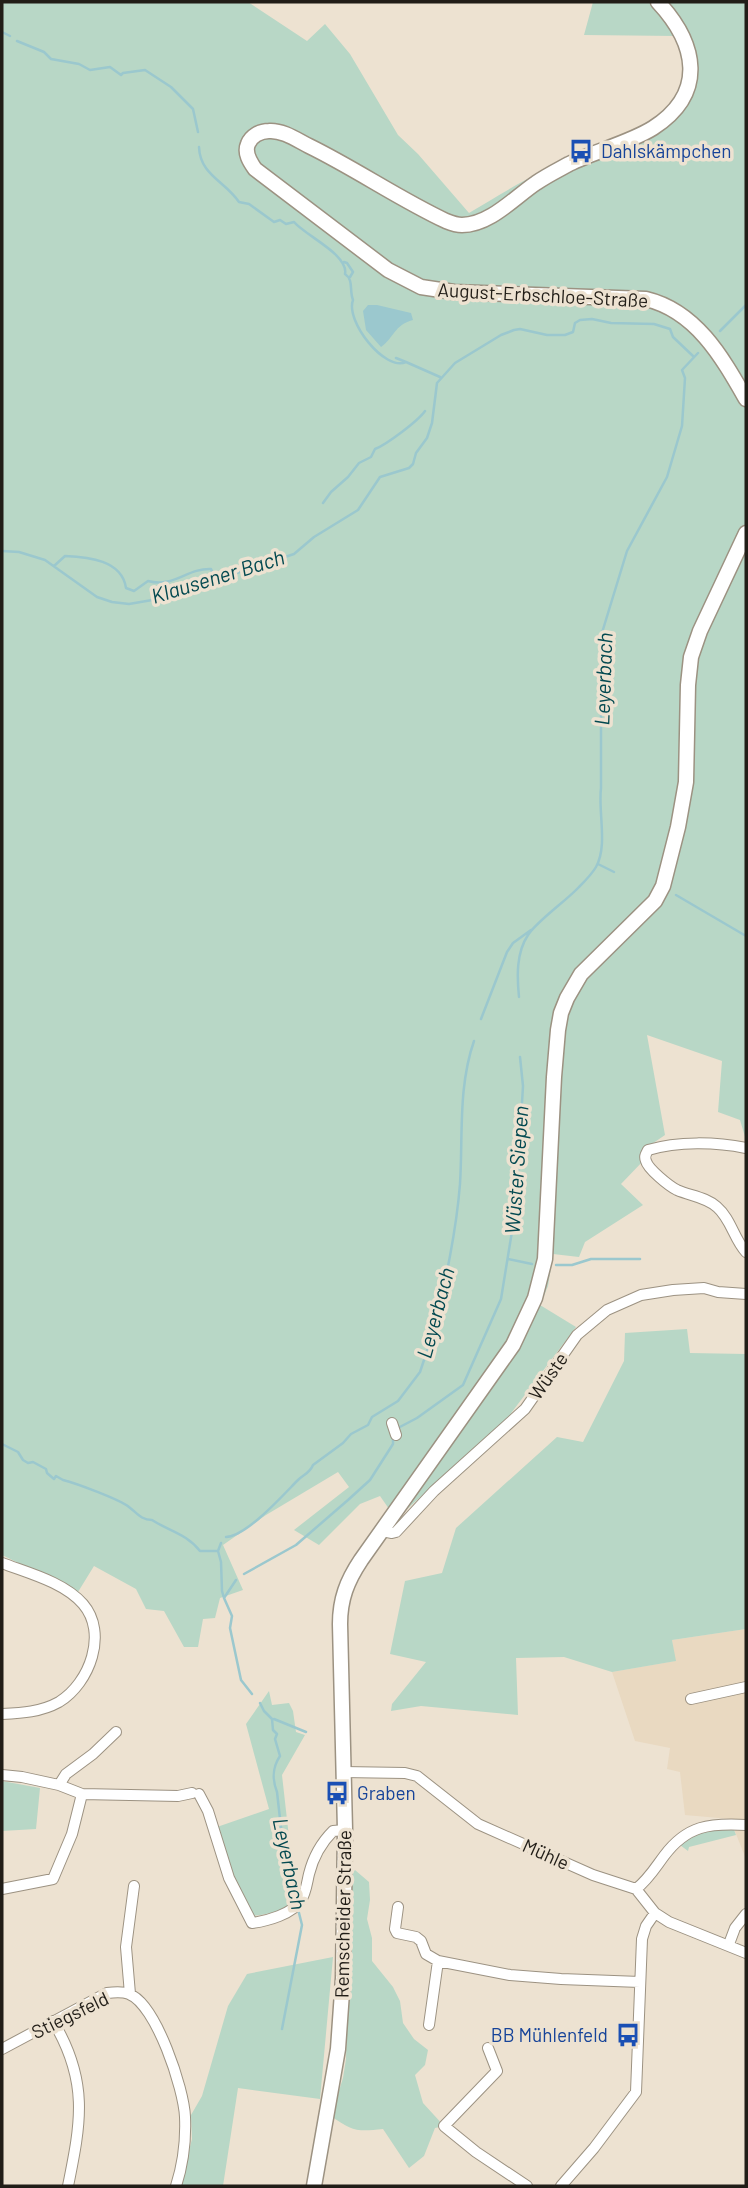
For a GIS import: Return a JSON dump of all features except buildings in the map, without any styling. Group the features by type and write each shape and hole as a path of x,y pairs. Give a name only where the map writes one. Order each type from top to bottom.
{"main road":[{"name":"August-Erbschloe-Straße","path":"658,2 671,16 688,46 692,74 689,87 679,103 651,130 567,165 490,217 462,225 446,222 348,165 284,134 260,132 247,146 248,159 255,169 388,270 421,287 454,292 646,299 671,307 690,321 711,344 729,368 746,399"},
{"name":"Remscheider Straße","path":"314,2186 338,2049 343,1978 345,1830 340,1608 342,1595 361,1560 513,1345 535,1298 545,1259 554,1077 561,1013 581,974 655,901 663,886 686,782 691,657 699,631 746,533"}],"street":[{"path":"746,1148 688,1144 654,1148 648,1150 645,1156 651,1168 667,1184 708,1201 719,1209 746,1252"},
{"name":"Wüste","path":"382,1531 396,1532 434,1492 525,1409 572,1341 589,1323 607,1310 641,1295 673,1290 704,1288 746,1294"},
{"path":"392,1423 396,1435"},
{"path":"2,1563 37,1576 77,1598 87,1610 94,1626 94,1646 90,1662 73,1690 60,1701 43,1709 2,1714"},
{"path":"691,1699 746,1687"},
{"path":"58,1785 66,1774 116,1732"},
{"name":"Mühle","path":"343,1772 405,1773 418,1776 478,1824 593,1875 636,1889"},
{"path":"2,1775 58,1785 82,1794 178,1796 195,1793 208,1811 229,1878 249,1920 255,1923 298,1905 316,1856 334,1831 345,1830"},
{"path":"2,1889 53,1879 72,1834 82,1794"},
{"path":"746,1825 715,1824 686,1834 671,1847 645,1882 636,1889 655,1913 669,1922 746,1953"},
{"path":"130,1994 126,1947 134,1886"},
{"path":"398,1907 395,1929 397,1933 416,1937 421,1941 426,1954 438,1961 510,1975 640,1982"},
{"path":"561,2186 636,2092 642,1939 646,1926 655,1913"},
{"path":"729,1944 746,1914"},
{"path":"429,2025 438,1961"},
{"name":"Stiegsfeld","path":"2,2049 107,1993 130,1994 147,2007 160,2033 186,2115 184,2147 176,2186"},
{"path":"53,2021 71,2058 79,2087 80,2114 68,2186"},
{"path":"488,2048 497,2071 444,2126 476,2152 527,2186"}],"shaded area":[{"path":"746,1629 746,1859 730,1819 685,1815 680,1772 667,1769 670,1748 635,1741 612,1672 675,1661 672,1640"}],"green space":[{"path":"2,2 248,2 307,41 325,24 350,54 398,135 469,213 543,171 639,130 671,107 680,93 684,71 677,36 584,35 593,2 746,2 746,1140 740,1120 718,1112 722,1061 647,1035 665,1135 646,1148 645,1159 621,1184 643,1205 585,1242 579,1257 553,1254 548,1286 540,1305 576,1327 506,1420 396,1519 380,1496 360,1504 319,1545 294,1530 349,1487 338,1472 266,1515 223,1545 243,1590 220,1598 215,1618 203,1619 198,1647 184,1647 164,1611 146,1609 136,1589 94,1566 78,1592 2,1555"},
{"path":"687,1329 690,1353 746,1354 746,1629 672,1640 676,1661 612,1672 564,1657 516,1658 518,1715 421,1706 391,1711 392,1704 426,1662 390,1654 405,1581 442,1573 456,1528 557,1437 583,1442 624,1361 625,1333"},
{"path":"269,1691 272,1705 289,1703 296,1732 305,1735 282,1775 292,1864 301,1897 278,1911 252,1916 234,1876 217,1827 269,1809 246,1724"},
{"path":"2,1781 40,1788 36,1829 2,1831"},
{"path":"733,1827 736,1835 689,1847 688,1851 680,1845 696,1833"},
{"path":"355,1870 369,1882 367,1919 372,1938 372,1961 393,1987 400,2001 403,2023 414,2039 428,2050 425,2065 415,2075 423,2103 444,2126 435,2128 424,2156 409,2168 383,2129 355,2129 331,2116 346,2059 351,1874"},
{"path":"333,1957 320,2099 238,2088 223,2186 180,2186 192,2139 191,2115 202,2096 228,2006 247,1974"}],"water":[{"path":"368,305 411,313 413,320 398,328 381,347 366,330 363,311"}],"waterway":[{"path":"2,32 10,36"},
{"path":"17,41 44,52 51,59 79,64 90,70 110,67 121,75 145,70 171,87 193,109 198,132"},
{"path":"199,147 200,157 208,171 239,202 249,204 274,222 294,222 334,253 350,282 355,320 378,352 397,363 406,362 440,377"},
{"path":"344,262 353,272 350,277"},
{"name":"Leyerbach","path":"720,331 746,305"},
{"name":"Klausener Bach","path":"2,551 19,552 45,560 97,597 112,602 129,604 158,599 294,554 314,537 358,510 380,477 409,468 413,464 432,423 437,383 455,363 501,335 520,329 547,335 565,335 573,332 575,323 580,320 592,319 611,323 654,324 670,329 673,337 693,356"},
{"name":"Leyerbach","path":"519,997 519,957 528,935 586,880 600,859 601,636 627,551 667,477 682,426 685,378 682,370 698,353"},
{"path":"396,358 406,362"},
{"path":"323,503 359,463 371,457 375,449 402,432 425,411"},
{"path":"54,566 65,556 103,562 118,571 126,588 134,591 148,581 165,582 202,570 211,569 216,580"},
{"path":"598,864 614,872"},
{"path":"676,895 746,936"},
{"path":"481,1019 507,952 513,943 531,930"},
{"name":"Leyerbach","path":"226,1537 244,1530 309,1472 313,1465 351,1434 368,1425 372,1417 398,1401 420,1372 434,1331 453,1240 460,1184 463,1094 474,1041"},
{"name":"Leyerbach","path":"396,1429 417,1418 463,1385 501,1299 518,1207 523,1086 520,1057"},
{"name":"Wüster Siepen","path":"508,1259 532,1264"},
{"name":"Wüster Siepen","path":"556,1265 572,1265 591,1259 640,1259"},
{"name":"Leyerbach","path":"244,1574 296,1545 370,1480 393,1444 393,1438"},
{"path":"2,1444 18,1452 28,1463 33,1462 46,1469 54,1479 56,1476 116,1500 142,1517 184,1537 200,1551 218,1551"},
{"path":"221,1543 218,1551 224,1598"},
{"name":"Leyerbach","path":"236,1580 224,1598 232,1616 230,1628 241,1680 252,1694"},
{"name":"Leyerbach","path":"260,1703 272,1719 273,1730 277,1734 275,1739 280,1756 275,1765 274,1778 285,1863 296,1903"},
{"path":"274,1719 306,1732"},
{"name":"Leyerbach","path":"282,2029 302,1925 298,1909"}],"place":[{"name":"Dahlskämpchen","path":"581,151"},
{"name":"Graben","path":"337,1793"},
{"name":"BB Mühlenfeld","path":"628,2035"}]}
